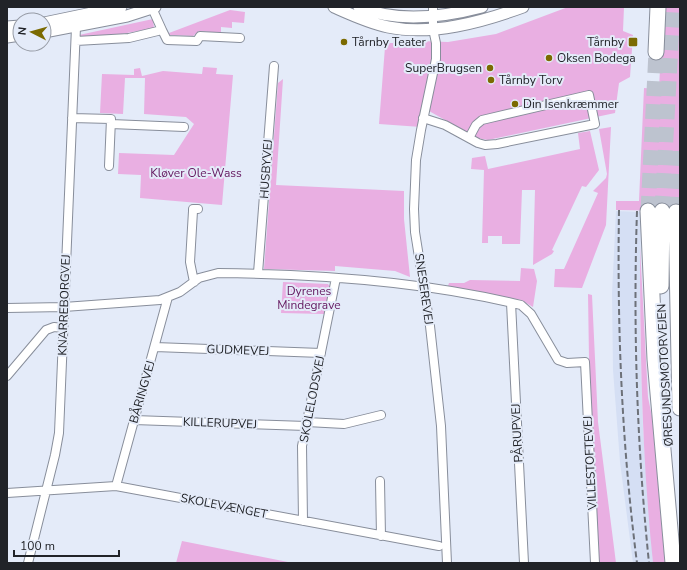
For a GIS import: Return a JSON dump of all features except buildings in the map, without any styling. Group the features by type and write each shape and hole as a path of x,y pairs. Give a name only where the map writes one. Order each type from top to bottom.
{"highway":[{"path":"656,52 658,7"},
{"path":"662,211 655,358 673,563"},
{"name":"ØRESUNDSMOTORVEJEN","path":"662,211 680,408"},
{"name":"ØRESUNDSMOTORVEJEN","path":"662,211 661,274 666,422 678,563"}],"street":[{"path":"52,21 121,7"},
{"path":"52,31 127,16 154,7 167,40 197,41 200,36 240,38"},
{"path":"334,7 353,16 390,28 433,29 471,22 523,7"},
{"path":"360,7 376,13 396,16 432,11 482,7"},
{"name":"SNESEREVEJ","path":"432,11 433,29 436,43 436,59 423,118 416,160 414,209 415,232 424,287 441,426 447,563"},
{"name":"KNARREBORGVEJ","path":"28,563 55,455 58,433 76,27"},
{"path":"76,41 129,38 162,30"},
{"name":"HUSBYVEJ","path":"258,273 274,66"},
{"path":"423,118 445,125 469,138 481,144 497,144 595,124 589,95 482,120 476,125 469,138"},
{"path":"72,118 111,120 109,166"},
{"path":"111,124 184,127"},
{"path":"194,282 190,262 193,209 198,209"},
{"path":"7,308 64,307 149,301 168,297 180,292 199,278 218,273 258,273 336,278 424,287 511,303"},
{"name":"SKOLELODSVEJ","path":"303,521 301,457 336,278"},
{"name":"BÅRINGVEJ","path":"116,486 168,297"},
{"name":"VILLESTOFTEVEJ","path":"511,303 521,306 531,314 558,360 566,363 584,362 595,563"},
{"name":"PÅRUPVEJ","path":"511,303 524,563"},
{"path":"7,376 46,330 54,327 63,328"},
{"name":"GUDMEVEJ","path":"155,347 321,353"},
{"name":"KILLERUPVEJ","path":"134,420 344,424 381,415"},
{"path":"380,481 381,536"},
{"name":"SKOLEVÆNGET","path":"7,493 116,486 439,546"}],"shaded area":[{"path":"616,211 641,212 640,331 643,429 653,563 633,563 620,462 613,370 612,294"}],"green space":[{"path":"568,7 624,7 623,31 633,35 630,77 619,83 615,113 488,140 477,138 429,111 424,111 421,127 379,124 385,47 387,43 393,43 393,40 448,42 496,34"},
{"path":"663,7 680,7 680,211 616,210 616,201 639,201 644,88 659,89"},
{"path":"230,10 245,12 244,23 232,22 232,28 221,27 221,33 199,31 193,36 170,35 169,33"},
{"path":"153,19 154,28 116,35 80,37 79,35"},
{"name":"Kløver Ole-Wass","path":"203,67 217,68 216,74 233,75 222,205 140,198 141,175 118,174 119,153 174,155 194,124 186,117 144,114 145,78 125,78 123,114 100,113 102,74 134,75 134,69 140,68 142,76 163,71 202,74"},
{"path":"283,79 276,185 404,191 404,219 410,277 395,271 335,266 335,271 264,269 278,83"},
{"path":"611,127 606,225 582,288 554,287 555,269 564,269 598,193 593,191 606,178 607,174 599,129"},
{"path":"590,131 599,170 586,187 582,186 552,250 554,251 552,254 533,265 535,190 522,190 520,244 502,244 502,236 488,236 488,243 482,243 484,170 471,169 472,158 485,156 488,169 580,149 578,133"},
{"path":"640,247 648,397 652,417 665,563 653,563 649,524 642,405"},
{"path":"521,268 534,269 537,281 533,307 521,300 448,286 449,283 464,283 470,280 520,281"},
{"name":"Dyrenes Mindegrave","path":"283,282 328,284 330,287 324,314 281,313"},
{"path":"588,294 592,295 598,422 616,563 599,562 589,359"},
{"path":"182,541 293,563 176,563"}],"tunnel":[{"path":"662,211 673,7"},
{"path":"648,211 656,52"},
{"path":"676,212 680,149"}],"railway":[{"path":"619,210 619,299 624,431 637,563"},
{"path":"637,211 637,387 649,563"}],"place":[{"name":"Tårnby Teater","path":"344,42"},
{"name":"Tårnby","path":"633,42"},
{"name":"Oksen Bodega","path":"549,58"},
{"name":"SuperBrugsen","path":"490,68"},
{"name":"Tårnby Torv","path":"491,80"},
{"name":"Din Isenkræmmer","path":"515,104"}]}
